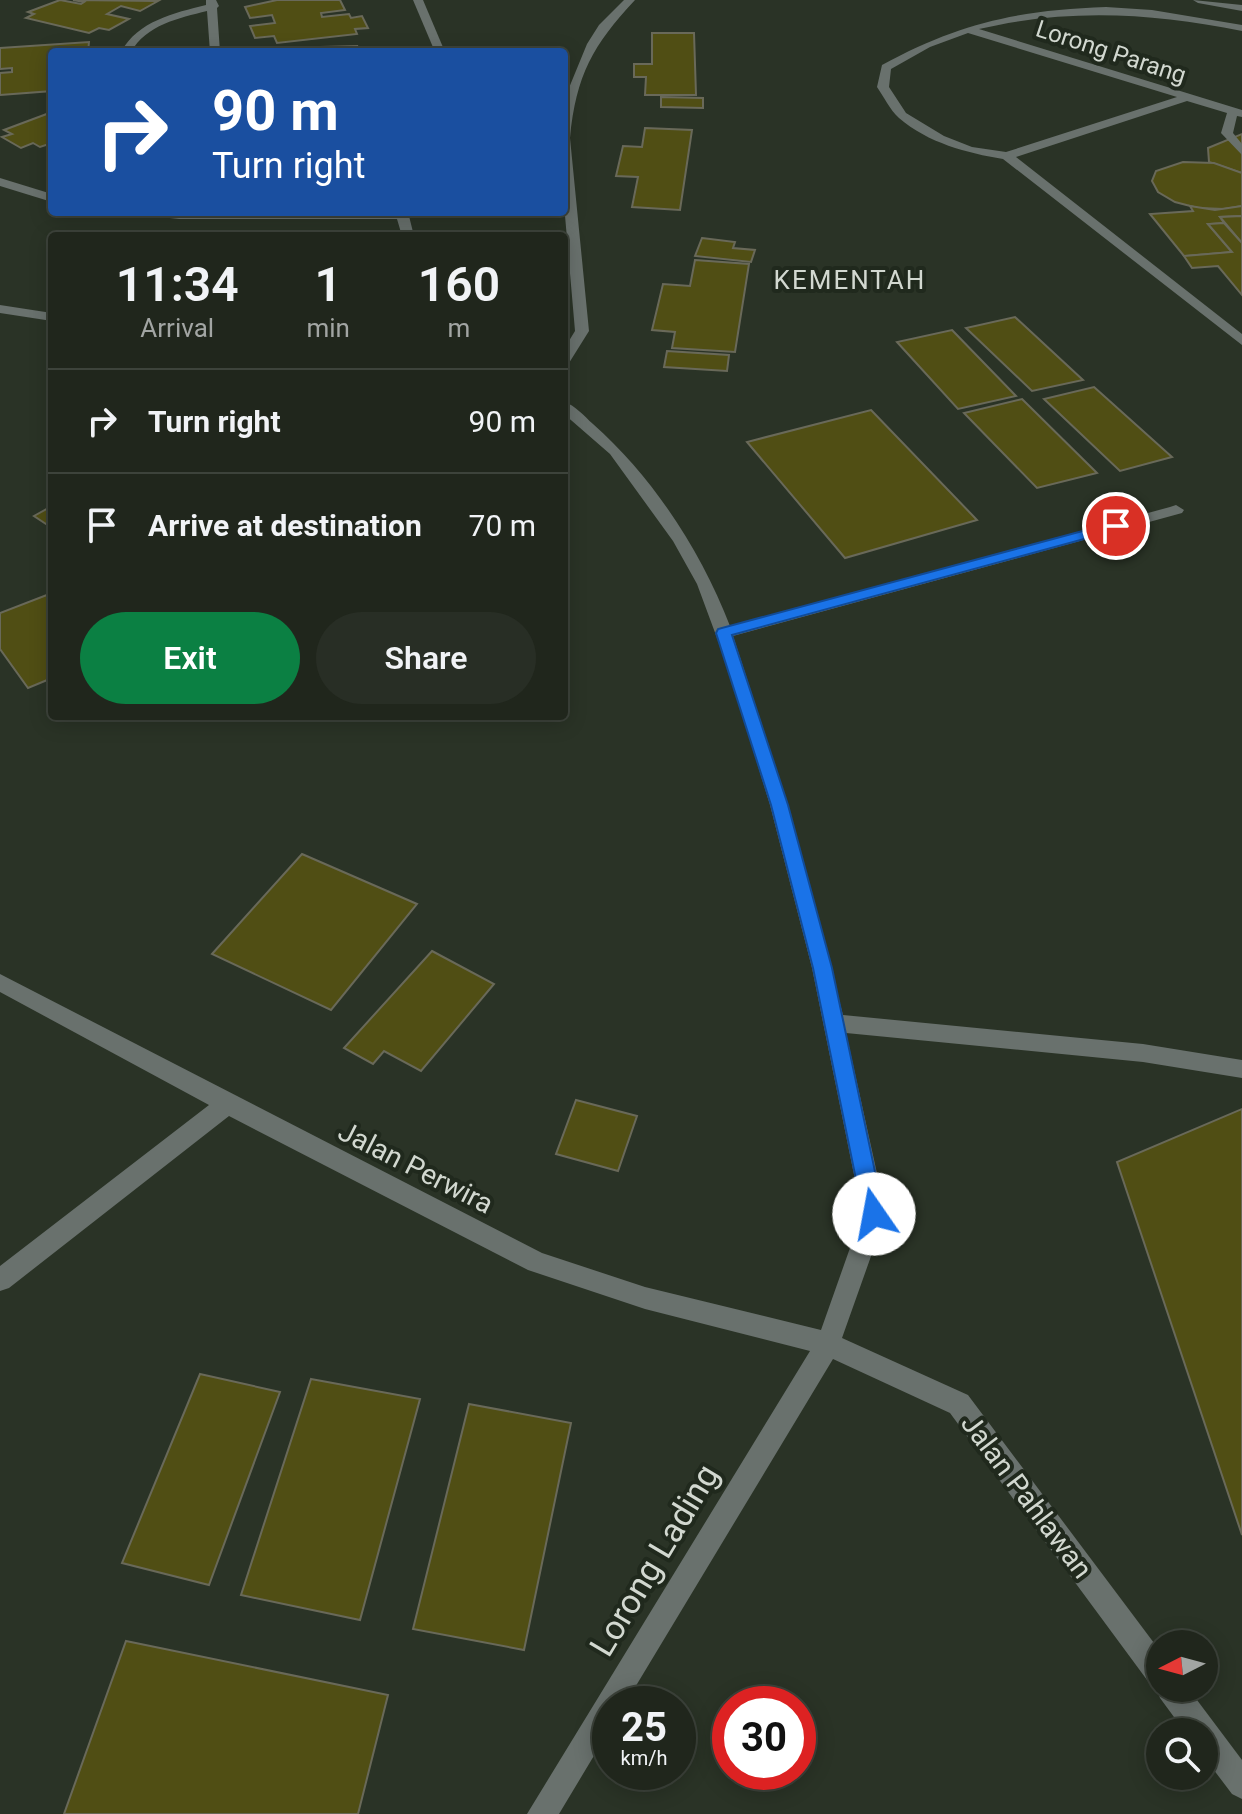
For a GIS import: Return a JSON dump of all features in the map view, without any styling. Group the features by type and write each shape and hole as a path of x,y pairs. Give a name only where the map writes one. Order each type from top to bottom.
{"street":[{"path":"418,0 438,48"},
{"path":"568,105 585,59 615,11 630,0"},
{"path":"1131,0 1000,19 932,40 886,67 883,87 902,115 940,138 969,150 1007,156 1183,99"},
{"path":"1198,0 1242,8"},
{"path":"127,48 129,43 165,19 212,3 215,48"},
{"path":"1105,4 1202,15 1242,28"},
{"name":"Lorong Parang","path":"967,29 1183,99 1237,113"},
{"path":"1237,113 1227,133 1242,151"},
{"path":"1007,156 1242,341"},
{"path":"568,181 582,331 568,354"},
{"path":"0,182 48,197"},
{"path":"0,309 48,316"},
{"path":"568,410 615,451 680,540 705,584 724,633 779,805 822,968 874,1214 828,1344"},
{"path":"724,633 1176,510"},
{"name":"Jalan Perwira","path":"0,982 227,1104 536,1262 645,1298 828,1344"},
{"path":"834,1023 1143,1053 1242,1069"},
{"path":"0,1280 227,1104"},
{"name":"Jalan Pahlawan","path":"828,1344 959,1404 1146,1655"},
{"name":"Lorong Lading","path":"542,1814 828,1344"},
{"path":"1181,1702 1193,1718"},
{"path":"1218,1751 1242,1784"}],"building":[{"path":"60,0 81,4 84,2 73,0 158,1 140,11 121,6 107,14 129,19 109,30 99,28 89,33 26,18 34,14 28,12"},
{"path":"277,0 340,0 345,10 321,13 322,17 362,16 368,28 355,29 357,34 277,43 274,36 255,38 250,26 275,23 272,15 250,18 245,7"},
{"path":"652,33 694,33 696,95 645,95 646,77 634,77 634,64 652,64"},
{"path":"89,42 88,48 48,48 48,91 0,95 0,73 12,72 12,68 0,69 0,48"},
{"path":"357,46 357,48 283,48"},
{"path":"661,97 703,98 703,108 661,107"},
{"path":"48,114 48,144 40,147 33,143 21,148 2,137 12,134 4,130"},
{"path":"645,128 692,130 680,210 632,207 638,177 616,176 623,146 642,147"},
{"path":"1242,134 1242,173 1209,162 1208,148"},
{"path":"1183,162 1214,163 1242,173 1242,206 1198,208 1175,202 1158,192 1152,181 1156,171"},
{"path":"1190,206 1215,210 1242,206 1242,216 1220,217 1224,223 1208,224 1232,252 1184,256 1150,214 1193,211"},
{"path":"1242,216 1242,243 1220,217"},
{"path":"1224,223 1242,243 1242,295 1218,266 1192,268 1184,256 1232,252 1208,224"},
{"path":"702,238 735,242 733,248 755,250 751,262 695,256"},
{"path":"695,260 749,264 735,352 672,348 675,332 652,330 663,284 690,286"},
{"path":"1015,317 1083,380 1032,391 966,328"},
{"path":"952,330 1016,396 958,409 897,342"},
{"path":"667,351 729,355 727,371 664,367"},
{"path":"1094,387 1172,457 1120,471 1044,399"},
{"path":"1022,399 1097,473 1037,488 964,413"},
{"path":"871,410 977,520 845,558 747,442"},
{"path":"48,508 48,525 34,516"},
{"path":"48,595 48,680 28,688 0,649 0,613"},
{"path":"302,854 417,904 331,1010 212,954"},
{"path":"432,951 494,984 421,1071 384,1051 373,1064 344,1048"},
{"path":"576,1100 637,1116 618,1171 556,1154"},
{"path":"1242,1109 1242,1535 1117,1162"},
{"path":"200,1374 280,1392 209,1585 122,1563"},
{"path":"311,1379 420,1399 360,1620 241,1595"},
{"path":"469,1404 571,1423 524,1650 413,1629"},
{"path":"126,1641 388,1695 358,1814 64,1814"}],"district":[{"name":"KEMENTAH","path":"850,280"}],"route":[{"path":"874,1214 822,968 779,805 724,633 1116,526"}]}
